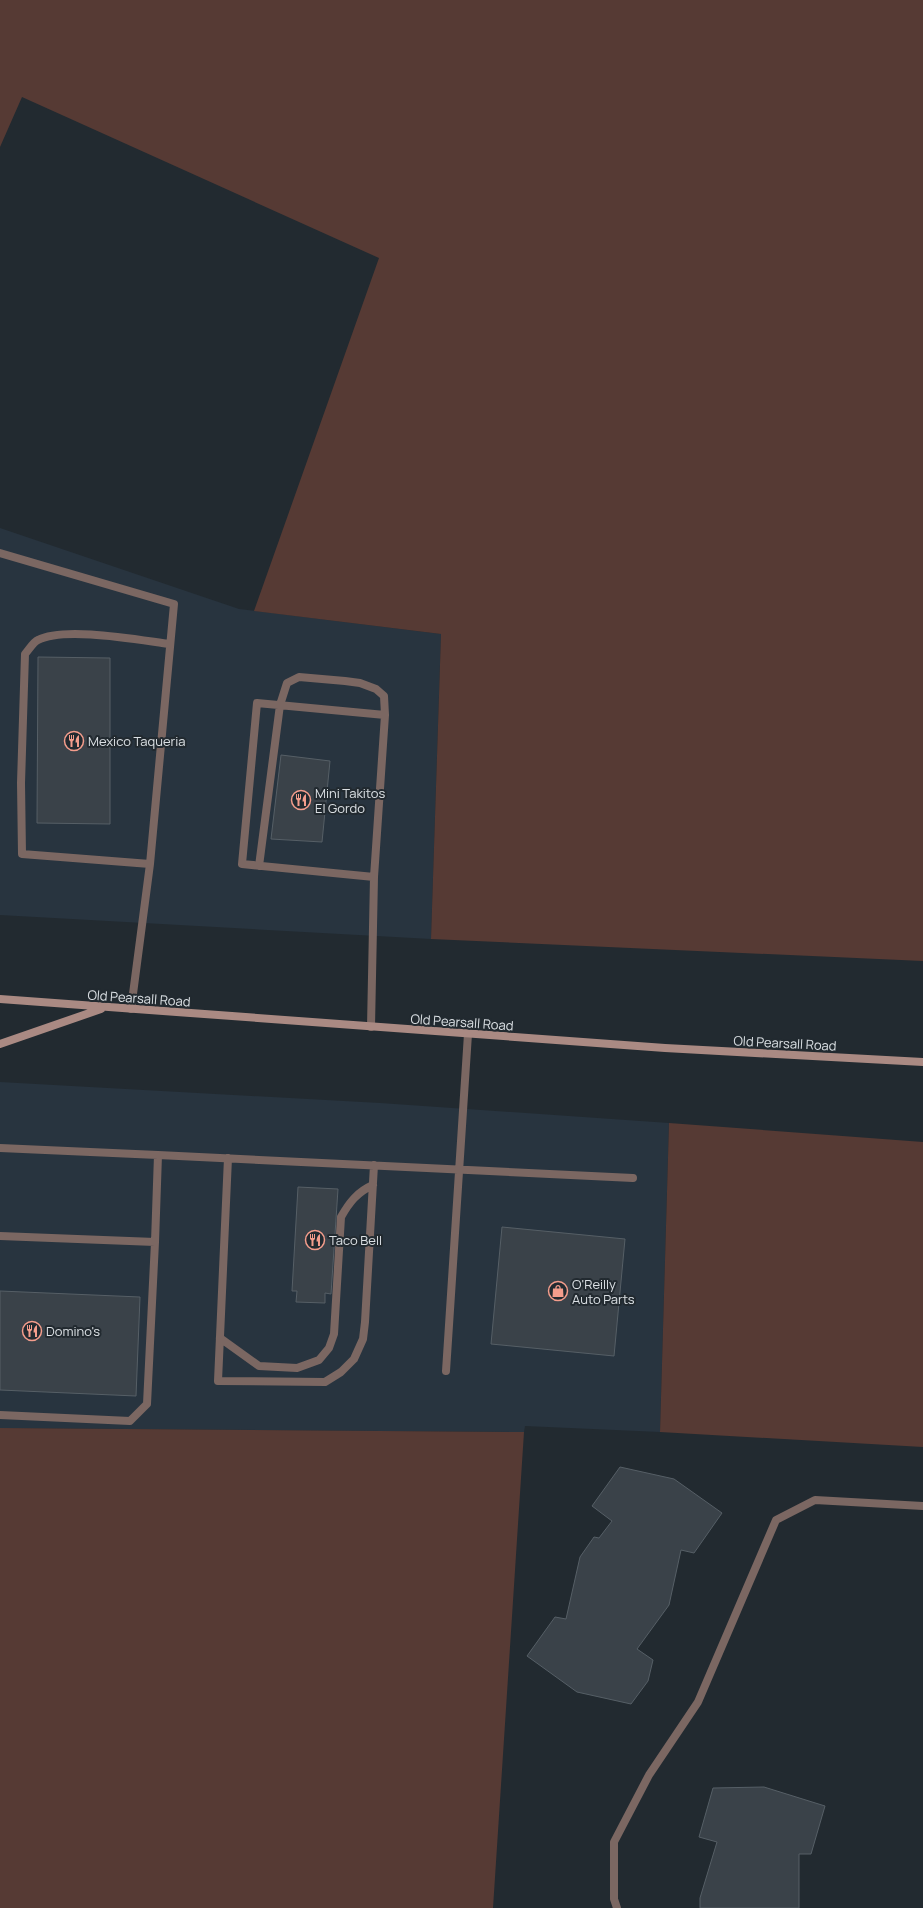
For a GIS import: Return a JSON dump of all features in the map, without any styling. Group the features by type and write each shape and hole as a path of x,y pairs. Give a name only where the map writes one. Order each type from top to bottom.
{"main road":[{"name":"Old Pearsall Road","path":"0,999 673,1049 923,1062"},
{"path":"0,1044 105,1008"}],"lane":[{"path":"0,553 174,604 150,864 131,1009"},
{"path":"150,864 22,854 20,783 25,654 37,640 59,635 82,634 170,644"},
{"path":"259,866 280,705 287,683 299,677 360,683 376,689 384,696 385,715 374,877 371,1027"},
{"path":"374,877 242,864 257,703 385,715"},
{"path":"446,1371 468,1034"},
{"path":"0,1148 633,1178"},
{"path":"0,1415 130,1421 147,1404 158,1155"},
{"path":"228,1158 218,1381 325,1382 341,1372 354,1359 363,1339 374,1165"},
{"path":"220,1338 259,1366 297,1368 318,1360 329,1348 334,1334 341,1217 356,1195 373,1185"},
{"path":"0,1236 155,1242"},
{"path":"616,1908 614,1899 614,1842 649,1775 698,1702 776,1520 815,1500 923,1506"}],"shaded area":[{"path":"0,0 923,0 923,961 431,939 441,634 254,611 379,258 22,97 0,147"},
{"path":"0,528 239,609 441,634 431,939 0,915"},
{"path":"0,1082 380,1103 669,1123 660,1432 525,1426 524,1432 0,1428"},
{"path":"669,1123 923,1142 923,1447 660,1432"},
{"path":"0,1428 524,1432 493,1908 0,1908"}],"building":[{"name":"Mexico Taqueria","path":"38,657 110,658 110,824 37,823"},
{"name":"Mini Takitos El Gordo","path":"281,755 330,761 322,842 271,839"},
{"name":"Taco Bell","path":"298,1187 338,1189 331,1294 325,1293 325,1303 296,1302 297,1291 292,1291"},
{"name":"O'Reilly Auto Parts","path":"502,1227 625,1239 614,1356 491,1344"},
{"path":"0,1291 140,1297 136,1396 0,1390"},
{"path":"620,1467 674,1479 722,1513 694,1553 681,1550 669,1605 637,1649 653,1660 648,1681 631,1704 577,1692 527,1656 555,1617 566,1619 580,1557 594,1537 599,1538 612,1521 592,1506"},
{"path":"764,1787 825,1806 811,1854 799,1854 799,1908 700,1908 700,1898 717,1842 699,1837 713,1788"}],"place":[{"name":"Mexico Taqueria","path":"74,741"},
{"name":"Mini Takitos El Gordo","path":"301,800"},
{"name":"Taco Bell","path":"315,1240"},
{"name":"O'Reilly Auto Parts","path":"558,1291"},
{"name":"Domino's","path":"32,1331"}]}
